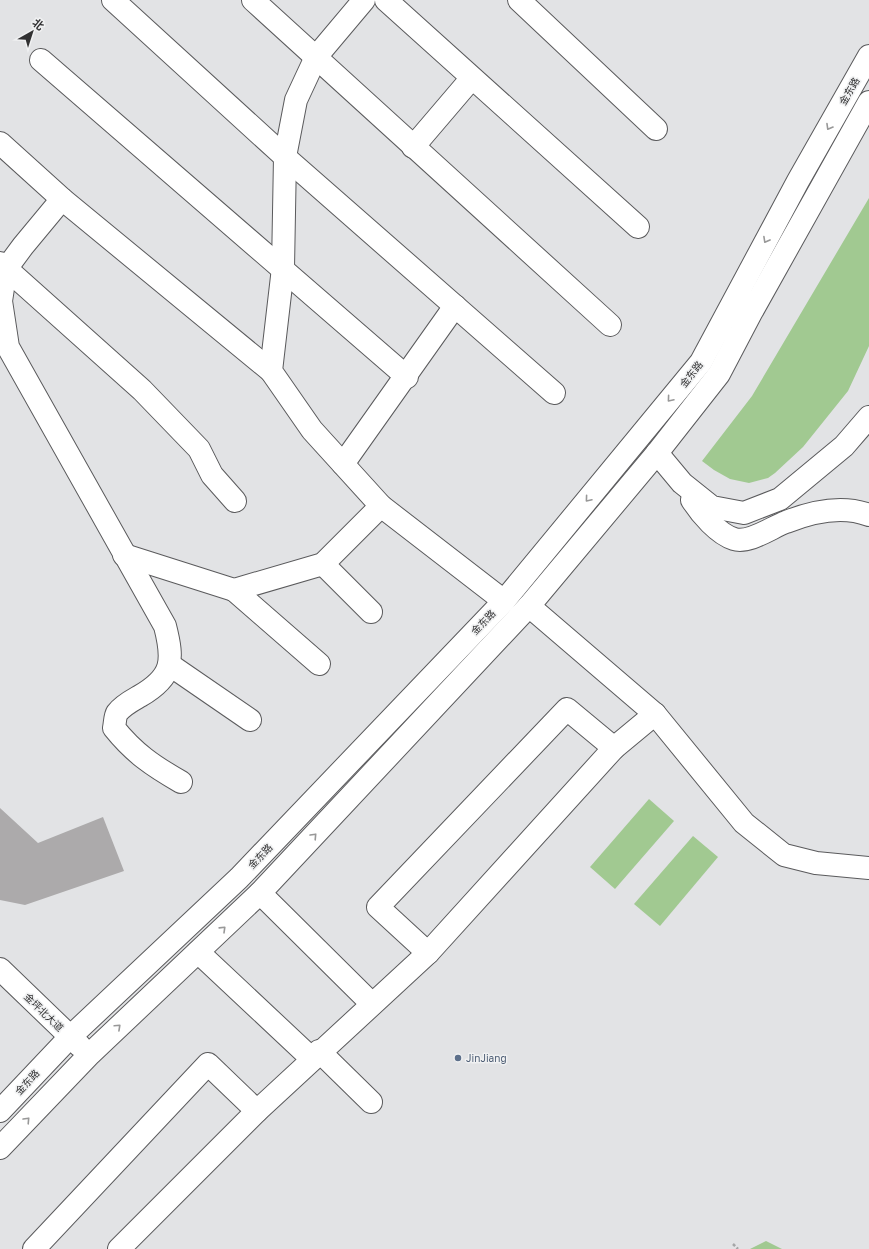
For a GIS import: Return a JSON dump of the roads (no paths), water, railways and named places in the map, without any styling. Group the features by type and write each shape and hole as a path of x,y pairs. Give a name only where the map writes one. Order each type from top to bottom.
{"street":[{"path":"113,0 285,157 554,393"},
{"path":"253,0 610,325"},
{"path":"271,371 283,268 285,157 296,100 316,57 364,0"},
{"path":"386,0 471,79 638,227"},
{"path":"519,0 656,129"},
{"name":"金东路","path":"0,1112 70,1036 239,878 504,601 701,362 787,201 869,56"},
{"path":"41,60 283,268 407,377"},
{"path":"413,147 471,79"},
{"path":"0,1148 90,1054 260,894 529,606 656,453 719,374 751,313 869,102"},
{"path":"0,143 62,199 271,371 312,430 381,506 504,601"},
{"path":"62,199 23,246 3,266 1,301 8,347 165,626 171,649 170,665 163,679 153,689 129,703 117,713 114,728 128,745 150,764 181,782"},
{"path":"3,266 142,390 199,449 212,475 235,501"},
{"path":"343,464 407,377 455,306"},
{"path":"682,483 712,507 744,513 780,500 844,446 869,417"},
{"path":"656,453 682,483 695,504 718,529 735,540 752,538 786,522 820,512 856,510 869,515"},
{"path":"234,590 323,564 381,506"},
{"path":"124,555 234,590 319,664"},
{"path":"323,564 371,612"},
{"path":"529,606 655,714 744,823 784,855 816,863 869,883"},
{"path":"170,665 250,720"},
{"path":"428,953 378,907 567,709 614,748"},
{"path":"119,1249 257,1111 428,953 614,748 655,714"},
{"path":"816,863 869,868"},
{"path":"260,894 372,1004"},
{"path":"198,952 371,1102"},
{"name":"金坪北大道","path":"0,969 90,1054"},
{"path":"34,1249 208,1064 257,1111"}],"place":[{"name":"JinJiang","path":"458,1058"}]}
